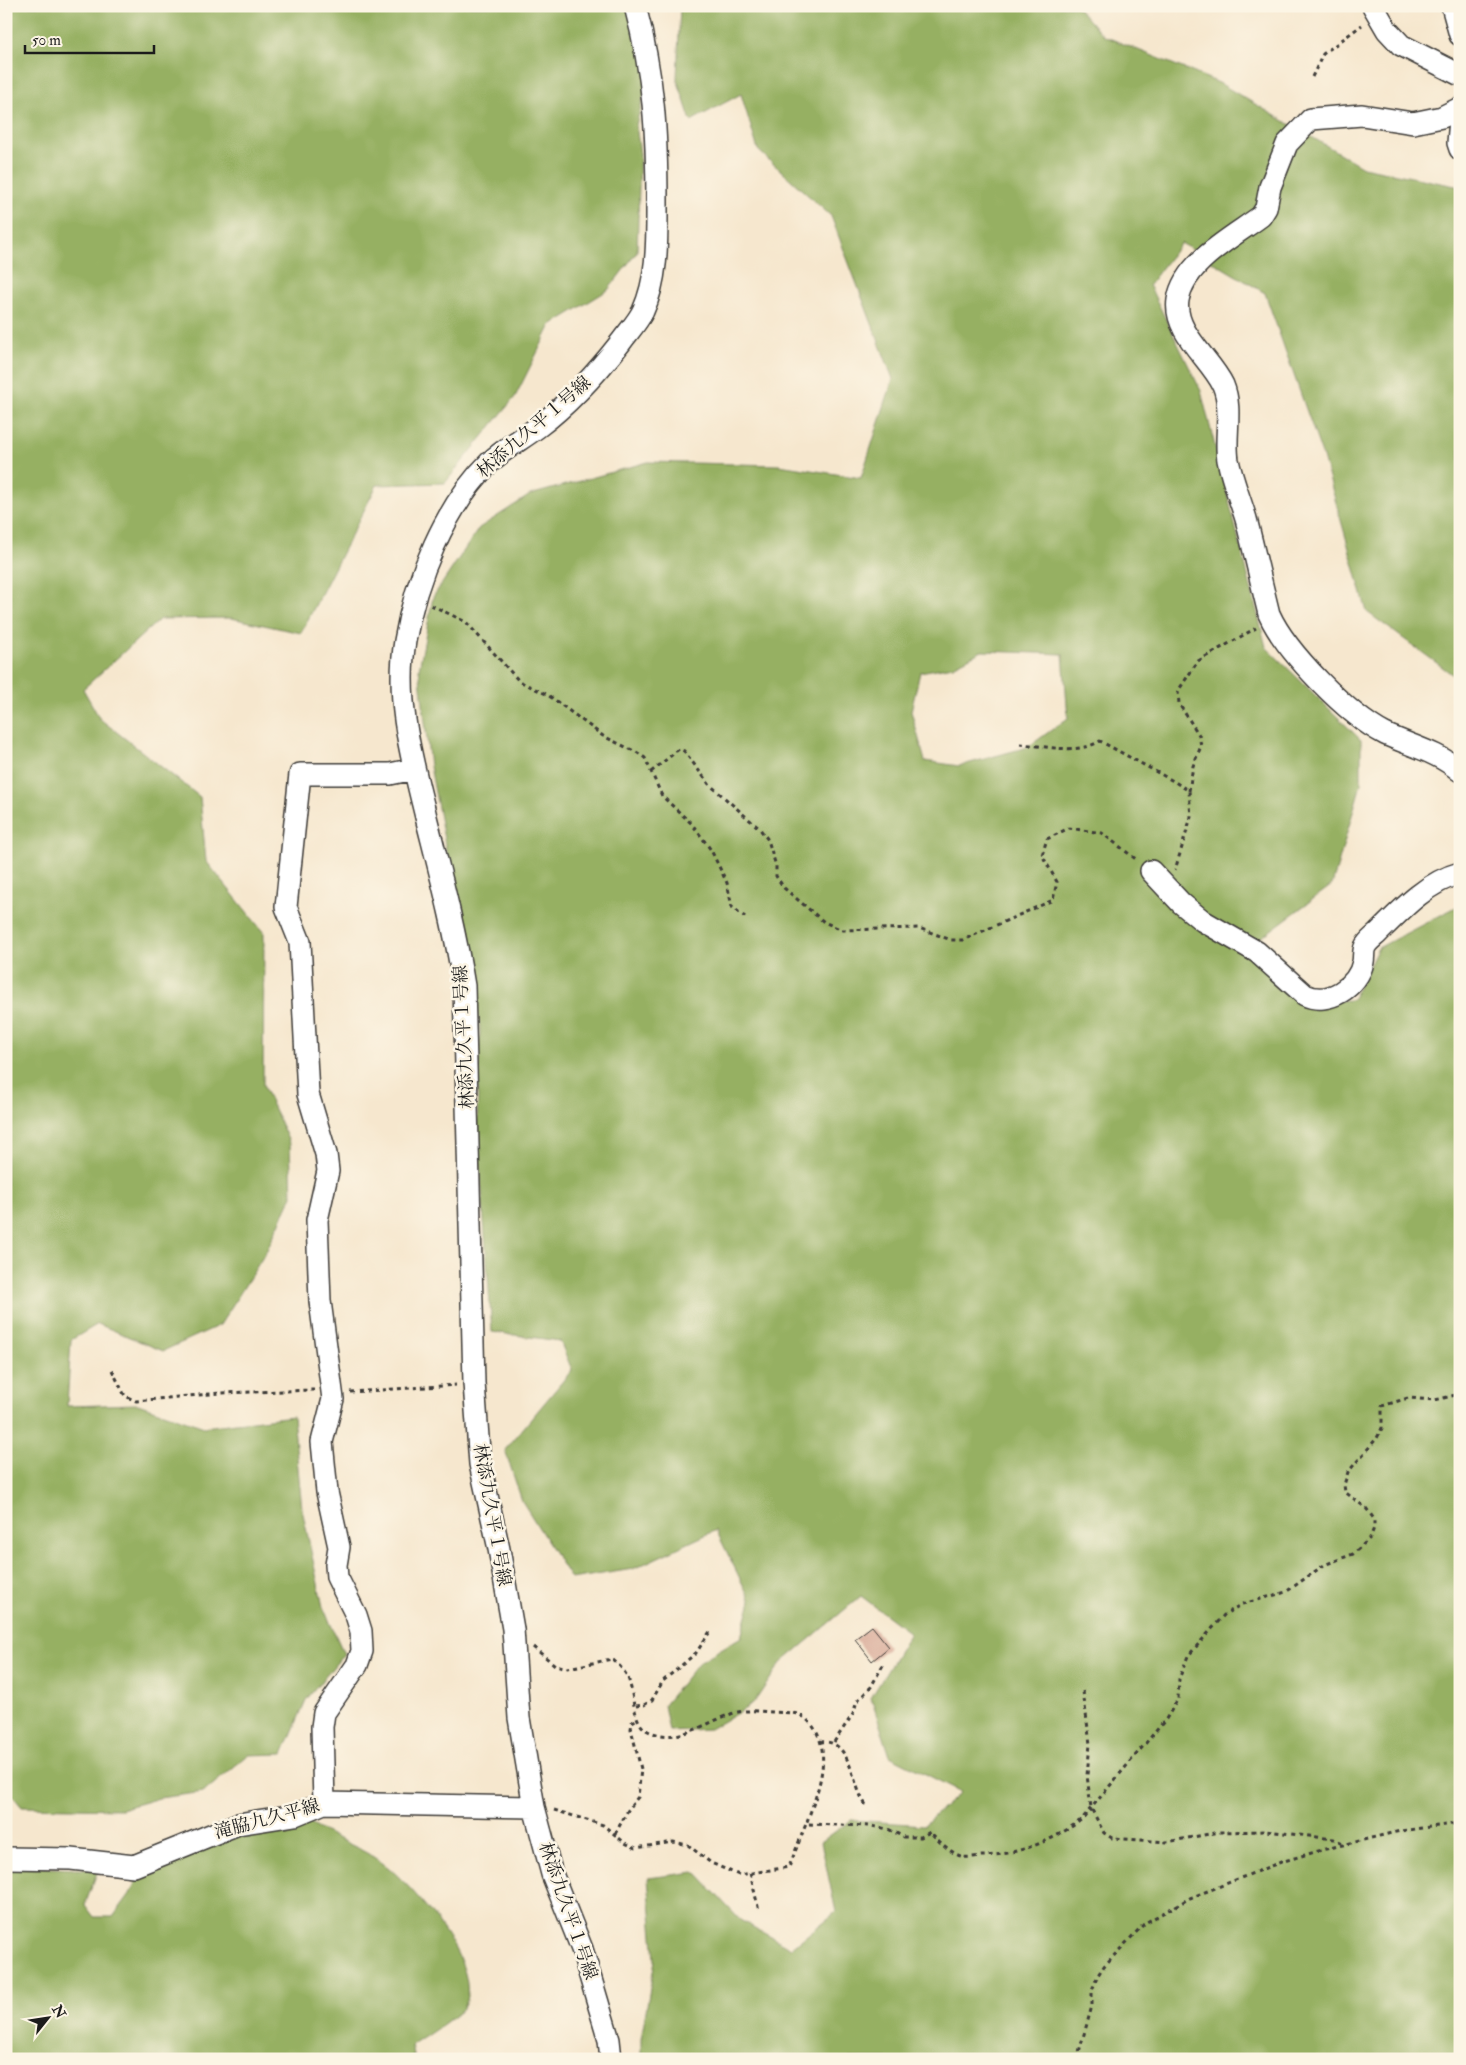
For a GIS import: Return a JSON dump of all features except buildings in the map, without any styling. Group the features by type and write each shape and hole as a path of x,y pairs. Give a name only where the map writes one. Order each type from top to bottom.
{"street":[{"name":"林添九久平１号線","path":"612,2059 609,2040 582,1949 552,1874 534,1807 519,1718 513,1636 499,1549 480,1464 474,1383 464,986 456,937 414,769 404,717 401,684 405,641 414,599 445,523 468,486 491,461 538,427 574,397 637,321 646,302 652,283 656,248 657,131 653,91 635,6"},
{"path":"1452,6 1460,35"},
{"path":"1369,12 1401,45 1460,75"},
{"path":"1460,108 1442,117 1413,123 1362,115 1311,118 1287,144 1270,187 1266,208 1261,216 1197,265 1182,288 1178,299 1177,311 1180,321 1214,372 1226,396 1228,460 1271,620 1307,670 1365,721 1384,733 1446,759 1460,771"},
{"path":"1460,119 1458,143 1460,149"},
{"path":"324,1803 322,1727 324,1712 357,1665 362,1650 356,1615 337,1577 336,1565 339,1547 326,1492 322,1442 333,1399 320,1301 317,1220 328,1171 326,1154 308,1094 300,942 286,907 300,774 390,774 414,769"},
{"path":"1151,871 1203,921 1257,952 1305,995 1313,999 1328,998 1350,984 1363,962 1364,948 1392,918 1411,901 1446,877 1460,873"},
{"name":"滝脇九久平線","path":"6,1858 71,1859 134,1866 238,1824 295,1815 324,1803 534,1807"}],"path":[{"path":"1312,77 1323,54 1360,28 1369,12"},
{"path":"414,599 466,622 519,681 548,696 603,736 638,753 649,765 662,796 702,836 727,883 732,907 745,917"},
{"path":"1170,890 1191,817 1188,791 1193,766 1201,746 1200,735 1179,704 1178,691 1198,661 1271,620"},
{"path":"1020,744 1090,748 1100,741 1188,791"},
{"path":"651,772 679,749 684,751 709,784 760,829 768,840 776,866 776,876 784,888 824,922 842,930 919,928 951,940 963,940 1054,900 1057,882 1042,855 1047,839 1070,828 1102,833 1151,871"},
{"path":"112,1370 125,1396 136,1401 239,1392 332,1390 344,1392 474,1383"},
{"path":"806,1824 872,1826 888,1829 904,1837 921,1837 930,1832 945,1847 963,1857 994,1855 1032,1847 1065,1832 1082,1819 1166,1719 1178,1699 1179,1679 1188,1656 1224,1614 1242,1604 1286,1592 1324,1565 1353,1554 1370,1538 1374,1528 1374,1519 1366,1508 1345,1492 1344,1485 1348,1472 1377,1438 1382,1428 1382,1406 1408,1398 1435,1400 1460,1394"},
{"path":"636,1706 644,1705 652,1700 663,1681 696,1653 711,1630"},
{"path":"513,1636 523,1639 555,1665 568,1668 612,1659 628,1677 638,1719 645,1730 654,1734 692,1732 738,1712 792,1713 804,1717 820,1742 823,1760 815,1801 790,1867 739,1875 710,1862 688,1845 673,1842 636,1848 603,1825 545,1806 534,1807"},
{"path":"834,1742 853,1714 857,1701 871,1687 884,1663"},
{"path":"1083,1691 1090,1744 1087,1775 1091,1808 1104,1833 1112,1838 1167,1842 1218,1832 1266,1831 1334,1839 1345,1844"},
{"path":"614,1834 638,1797 641,1769 631,1729 632,1722 638,1719"},
{"path":"820,1742 834,1742 838,1744 848,1759 856,1788 866,1805"},
{"path":"1077,2059 1092,2006 1092,1990 1098,1975 1104,1966 1145,1923 1200,1894 1282,1862 1400,1831 1460,1823"},
{"path":"750,1873 759,1911"}],"green space":[{"path":"6,6 648,6 650,72 636,125 640,154 637,252 608,290 551,325 515,397 445,483 377,485 301,633 231,618 160,619 83,689 100,719 200,797 206,861 264,933 263,1085 290,1144 292,1196 266,1252 220,1325 163,1351 98,1324 71,1340 67,1406 138,1404 204,1427 293,1416 302,1509 323,1607 344,1654 306,1700 283,1754 248,1755 204,1792 159,1798 121,1809 22,1807 6,1788"},
{"path":"680,6 1076,6 1104,36 1219,83 1363,167 1460,187 1460,680 1367,612 1323,457 1265,293 1181,243 1149,285 1201,391 1266,647 1361,740 1361,784 1332,885 1251,945 1311,1002 1352,1000 1378,948 1460,905 1460,2059 641,2059 641,2039 655,1960 648,1878 695,1872 740,1920 791,1948 836,1912 821,1842 851,1820 924,1825 961,1792 890,1756 871,1698 910,1633 861,1596 781,1663 753,1704 710,1729 669,1731 664,1705 699,1662 741,1637 751,1601 716,1530 633,1569 571,1579 522,1501 505,1450 572,1370 560,1341 492,1332 477,1124 480,1027 430,766 419,669 433,597 479,528 530,495 648,462 779,465 861,478 893,379 831,216 758,150 741,94 691,121 677,79","holes":["982,651 1063,654 1068,718 1028,747 959,766 925,761 911,711 920,672 953,666"]},
{"path":"303,1819 324,1832 369,1854 389,1868 431,1913 457,1953 465,1973 467,1992 463,2008 448,2021 411,2046 414,2059 6,2059 6,1866 98,1870 85,1905 94,1917 113,1917 130,1894 141,1870 236,1821"}]}
